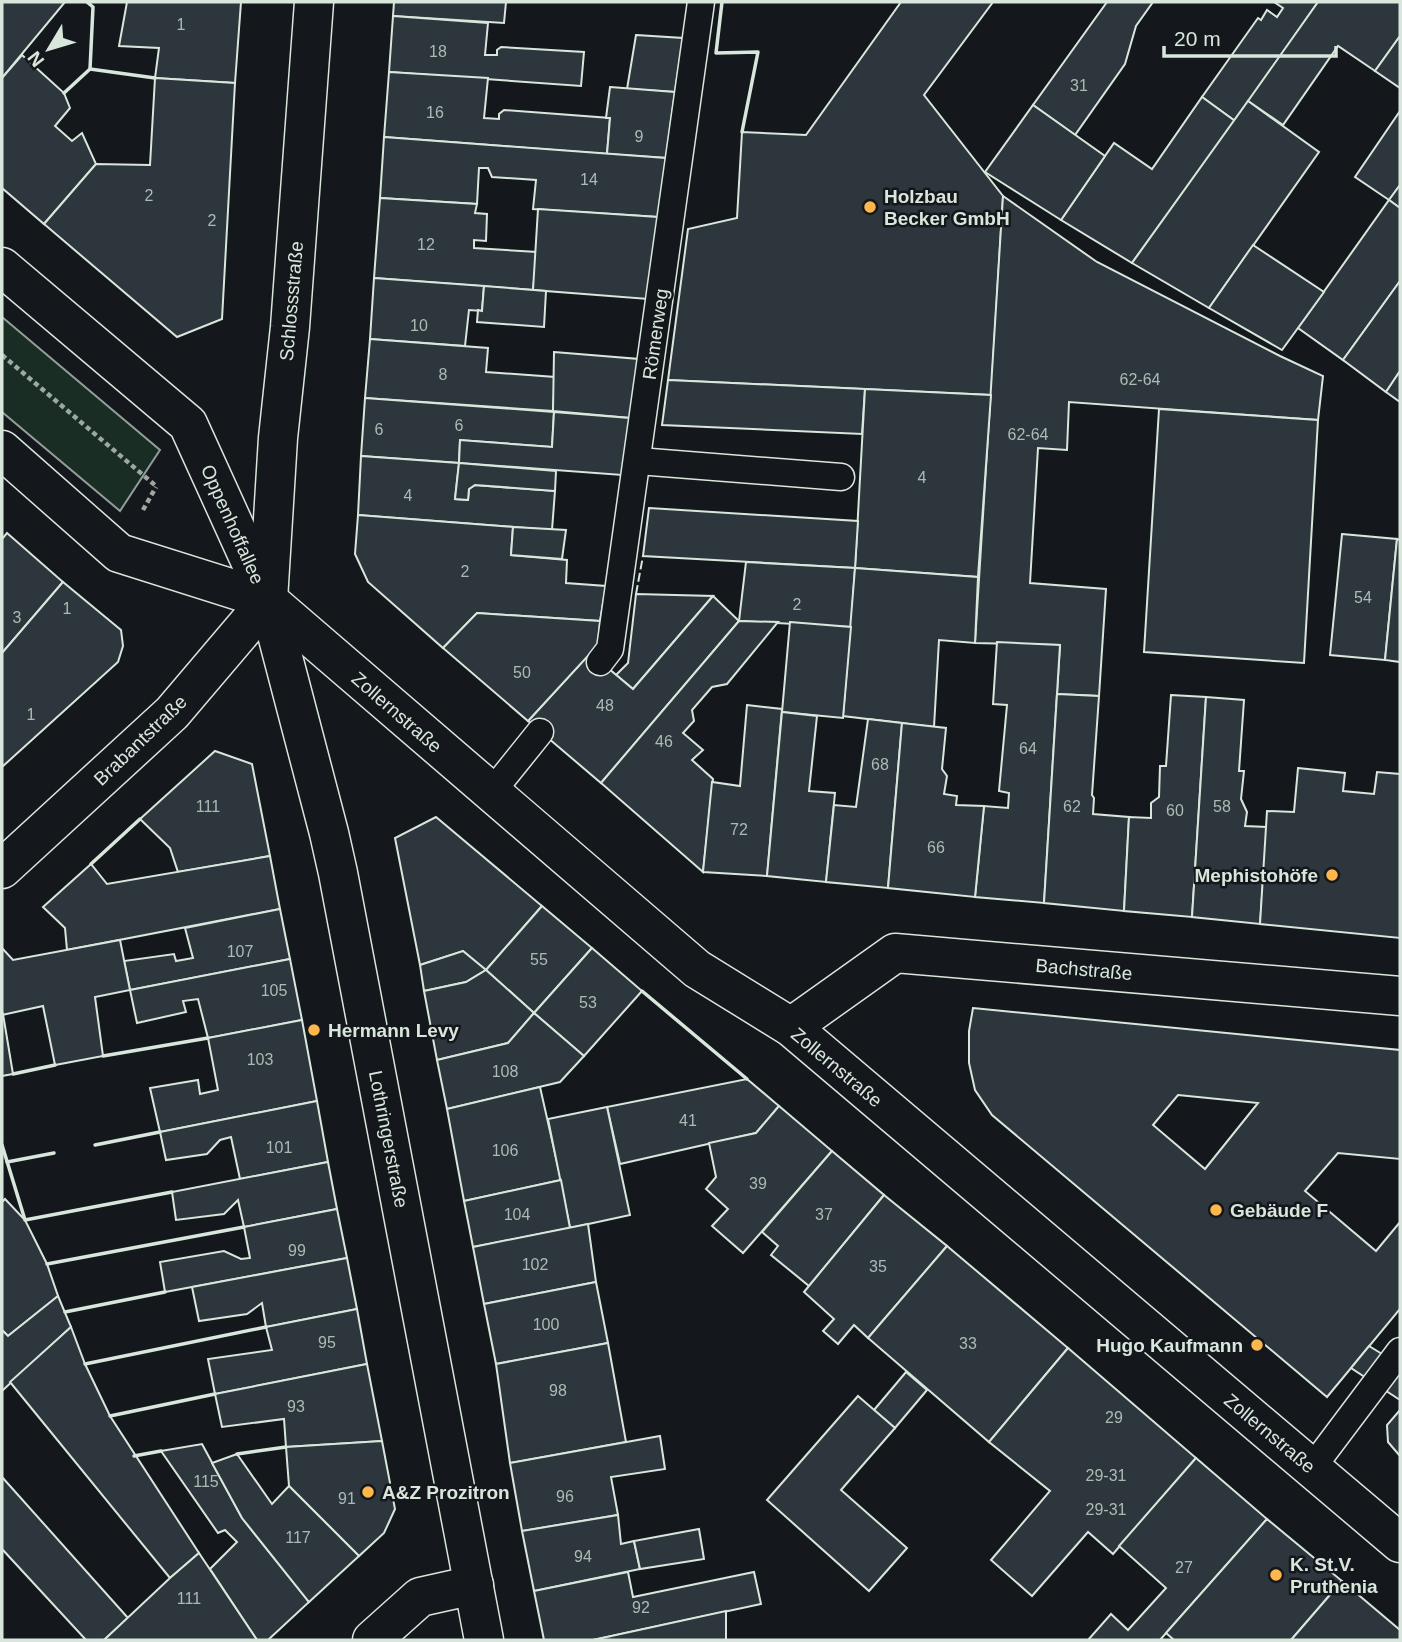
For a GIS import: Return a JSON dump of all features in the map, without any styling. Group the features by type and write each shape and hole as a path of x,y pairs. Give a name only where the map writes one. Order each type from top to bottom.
{"street":[{"name":"Schlossstraße","path":"268,600 278,438 290,327 314,2"},
{"name":"Oppenhoffallee","path":"2,267 188,424 268,600"},
{"name":"Oppenhoffallee","path":"2,450 119,553 268,600"},
{"name":"Zollernstraße","path":"268,600 697,969 790,1027 1400,1543"},
{"name":"Brabantstraße","path":"2,869 172,713 268,600"},
{"name":"Lothringerstraße","path":"268,600 329,833 484,1640"},
{"name":"Bachstraße","path":"790,1027 895,953 1400,996"},
{"path":"372,1640 420,1597 474,1585"}],"lane":[{"name":"Römerweg","path":"600,662 610,649 701,2"},
{"path":"638,461 841,477"},
{"path":"491,793 540,732"},
{"path":"1312,1468 1400,1351"}],"path":[{"path":"2,355 156,486"},
{"path":"119,553 188,424"}],"green space":[{"path":"2,317 160,450 120,511 2,412"}],"building":[{"path":"2,2 65,2 2,78"},
{"path":"127,2 241,2 235,83 155,78 159,48 119,46"},
{"path":"394,2 506,2 504,23 393,16"},
{"name":"Holzbau Becker GmbH","path":"901,2 993,2 924,95 1003,196 991,395 668,380 688,229 737,218 742,132 806,135"},
{"path":"1107,2 1153,2 1136,26 1125,64 1075,135 1033,105"},
{"path":"1274,2 1318,2 1235,121 1202,97 1258,18 1261,20 1267,10 1277,17 1283,8"},
{"path":"1318,2 1400,2 1400,36 1375,71 1338,46 1283,125 1248,101"},
{"path":"393,16 488,23 485,55 497,55 497,50 501,47 584,52 581,86 389,72"},
{"path":"636,35 683,38 675,92 627,89"},
{"path":"1400,36 1400,88 1375,71"},
{"path":"22,55 64,93 70,108 55,126 72,141 82,133 96,164 44,224 2,188 2,78"},
{"path":"389,72 488,78 484,118 499,119 499,114 504,110 610,118 607,154 384,137"},
{"path":"155,78 235,83 222,319 177,337 44,224 96,164 150,165"},
{"path":"610,87 675,92 666,158 607,154 610,118 606,118"},
{"path":"1202,97 1235,121 1132,263 1061,220 1114,143 1152,169"},
{"path":"1248,101 1319,152 1209,308 1132,263"},
{"path":"1033,105 1105,156 1061,220 985,172"},
{"path":"1400,111 1400,185 1389,200 1355,177"},
{"path":"384,137 666,158 658,217 533,209 536,180 492,177 488,168 479,168 477,204 380,198"},
{"path":"1400,185 1400,208 1389,200"},
{"path":"1003,196 1097,262 1323,376 1318,420 1069,402 1067,450 1038,448 1030,583 1106,589 1099,696 1057,694 1060,645 975,643"},
{"path":"380,198 477,204 475,213 487,214 486,241 474,240 474,248 537,252 533,290 374,278"},
{"path":"1389,200 1400,208 1400,281 1343,360 1298,328"},
{"path":"538,209 658,217 648,299 533,290"},
{"path":"1253,245 1324,292 1282,350 1209,308"},
{"path":"374,278 484,286 482,311 469,310 465,346 370,339"},
{"path":"1400,281 1400,371 1386,392 1343,360"},
{"path":"484,286 546,291 544,327 477,322 478,310 482,311"},
{"path":"370,339 488,348 486,372 555,377 553,411 365,398"},
{"path":"554,352 639,359 630,418 553,411"},
{"path":"1400,371 1400,402 1386,392"},
{"path":"668,380 865,389 862,434 662,425"},
{"path":"865,389 991,395 978,577 855,568"},
{"path":"365,398 554,412 552,447 460,440 459,463 361,456"},
{"path":"1159,409 1318,420 1304,663 1144,652"},
{"path":"554,412 630,418 622,475 459,463 460,440 552,447"},
{"path":"361,456 459,463 455,499 468,500 469,489 475,485 555,491 552,530 358,515"},
{"path":"459,463 556,471 555,491 475,485 469,489 468,500 455,499"},
{"path":"649,508 858,521 855,568 643,556"},
{"path":"358,515 513,527 511,555 567,560 566,583 606,586 600,621 477,613 443,648 368,582 355,554"},
{"path":"513,527 566,530 562,559 511,555"},
{"path":"7,533 63,582 2,653 2,539"},
{"path":"1342,534 1397,539 1385,660 1330,655"},
{"path":"1397,539 1400,540 1400,662 1385,660"},
{"path":"746,562 855,568 851,627 739,621"},
{"path":"855,568 978,577 975,643 939,640 934,727 843,716"},
{"path":"63,582 121,630 123,646 118,662 2,767 2,653"},
{"path":"636,594 713,596 633,689 616,675 628,663"},
{"path":"713,596 739,621 601,783 528,721 590,653 633,689"},
{"path":"477,613 600,621 598,645 528,721 443,648"},
{"path":"739,621 778,622 727,684 712,687 692,710 694,721 683,733 703,750 692,760 713,779 703,872 601,783"},
{"path":"790,622 851,627 843,718 782,712"},
{"path":"997,642 1060,645 1044,903 975,897 984,806 1008,808 1009,793 999,791 1007,705 993,704"},
{"path":"1057,694 1099,696 1093,814 1129,817 1124,911 1044,903"},
{"path":"1171,695 1206,697 1192,917 1124,911 1129,817 1151,818 1151,803 1159,797 1160,766 1166,766"},
{"path":"1206,697 1244,700 1239,771 1244,771 1241,799 1247,812 1245,826 1267,827 1260,924 1192,917"},
{"path":"747,705 782,709 767,876 703,872 712,782 740,786"},
{"path":"782,712 817,716 809,791 835,793 826,882 767,876"},
{"path":"868,719 902,723 888,888 826,882 834,805 856,807"},
{"path":"902,723 946,728 942,769 947,776 944,794 957,796 956,805 984,806 975,897 888,888"},
{"path":"215,751 252,764 270,856 178,872 170,848 140,819"},
{"name":"Mephistohöfe","path":"1298,768 1345,773 1343,791 1374,794 1377,772 1400,774 1400,938 1260,924 1267,811 1294,812"},
{"path":"436,817 542,906 486,970 463,951 420,965 395,838"},
{"path":"270,856 280,909 67,950 65,928 43,907 91,864 107,884"},
{"path":"542,906 592,948 534,1013 486,970"},
{"path":"280,909 290,959 130,990 124,961 174,954 176,961 193,958 185,928"},
{"path":"120,940 130,990 95,997 103,1056 55,1065 43,1006 2,1015 2,948 13,960"},
{"path":"592,948 642,991 584,1056 534,1013"},
{"path":"463,951 486,970 466,982 424,991 420,965"},
{"path":"290,959 302,1020 208,1038 198,999 183,1001 186,1012 137,1023 130,990"},
{"path":"486,970 534,1013 508,1043 437,1060 424,991 466,982"},
{"name":"Gebäude F","path":"973,1008 1400,1050 1400,1159 1338,1153 1305,1191 1376,1251 1400,1222 1400,1309 1327,1397 992,1115 975,1090 969,1063 969,1031","holes":["1178,1095 1258,1103 1205,1169 1153,1125"]},
{"path":"534,1013 584,1056 560,1082 447,1109 437,1060 508,1043"},
{"path":"2,1015 13,1074 2,1076"},
{"path":"302,1020 317,1101 160,1132 150,1088 198,1080 200,1094 218,1090 208,1038"},
{"path":"747,1079 779,1106 756,1133 620,1164 607,1107"},
{"path":"540,1087 561,1180 464,1201 447,1109"},
{"path":"317,1101 328,1162 240,1179 231,1137 220,1140 207,1154 166,1160 160,1132"},
{"path":"779,1106 832,1151 743,1253 712,1226 728,1209 706,1189 716,1177 709,1143 756,1133"},
{"path":"607,1107 630,1215 570,1228 548,1119"},
{"path":"832,1151 884,1195 809,1286 771,1255 778,1246 762,1232"},
{"path":"328,1162 337,1209 244,1227 238,1200 224,1214 176,1220 172,1192"},
{"path":"561,1180 570,1228 473,1247 464,1201"},
{"path":"884,1195 947,1246 868,1338 854,1325 838,1344 823,1331 834,1319 804,1292"},
{"path":"5,1199 25,1220 47,1264 58,1296 8,1336 2,1330 2,1202"},
{"path":"337,1209 347,1258 165,1292 160,1262 224,1251 241,1259 250,1258 244,1227"},
{"path":"588,1224 596,1282 484,1304 473,1247"},
{"path":"947,1246 1068,1348 989,1442 868,1338"},
{"path":"347,1258 357,1309 266,1327 262,1303 247,1314 199,1321 192,1287"},
{"path":"596,1282 608,1343 496,1364 484,1304"},
{"path":"58,1296 71,1327 2,1391 2,1330 8,1336"},
{"path":"357,1309 367,1364 215,1394 208,1359 272,1350 266,1327"},
{"path":"71,1327 110,1416 199,1553 170,1578 10,1382"},
{"path":"608,1343 626,1442 510,1463 496,1364"},
{"path":"1369,1346 1400,1365 1400,1400 1351,1368"},
{"path":"1068,1348 1196,1458 1113,1554 1088,1532 1032,1596 991,1560 1050,1491 989,1442"},
{"path":"367,1364 382,1441 286,1447 284,1419 222,1427 215,1394"},
{"path":"906,1372 927,1390 895,1428 874,1410"},
{"path":"858,1396 895,1428 841,1490 907,1548 869,1591 767,1500"},
{"path":"1400,1410 1400,1456 1388,1442 1387,1425"},
{"path":"660,1436 665,1469 611,1477 618,1515 522,1531 510,1463"},
{"path":"382,1441 395,1509 384,1533 359,1556 289,1486 286,1447"},
{"path":"202,1444 242,1518 309,1602 268,1640 257,1640 210,1569 237,1542 225,1530 218,1533 161,1451"},
{"path":"237,1454 272,1504 289,1486 359,1556 309,1602 242,1518 212,1463"},
{"path":"1196,1458 1267,1519 1160,1640 1088,1640 1111,1614 1128,1630 1166,1588 1119,1546"},
{"path":"2,1477 128,1618 104,1640 86,1640 2,1549"},
{"path":"618,1515 621,1544 634,1541 640,1569 534,1591 522,1531"},
{"name":"K. St.V. Pruthenia","path":"1267,1519 1342,1581 1291,1640 1174,1640 1166,1633"},
{"path":"699,1529 704,1559 640,1569 634,1541"},
{"path":"199,1553 257,1640 104,1640 170,1578"},
{"path":"628,1572 633,1597 754,1572 761,1604 593,1640 544,1640 534,1591"},
{"path":"1342,1581 1400,1630 1400,1640 1291,1640"},
{"path":"726,1611 726,1640 593,1640"}],"fence":[{"path":"636,594 643,556"}],"wall":[{"path":"87,2 93,7 90,69"},
{"path":"722,2 716,53 758,52 742,132"},
{"path":"64,93 90,69 155,78"},
{"path":"91,864 140,819"},
{"path":"642,991 747,1079"},
{"path":"103,1056 208,1038"},
{"path":"13,1074 55,1065"},
{"path":"95,1145 160,1132"},
{"path":"2,1145 25,1220 172,1192"},
{"path":"7,1162 54,1153"},
{"path":"47,1264 244,1227"},
{"path":"65,1312 165,1292"},
{"path":"85,1364 266,1327"},
{"path":"110,1416 215,1394"},
{"path":"237,1454 286,1447"},
{"path":"134,1456 161,1451"}],"place":[{"name":"Holzbau Becker GmbH","path":"870,207"},
{"name":"Mephistohöfe","path":"1332,875"},
{"name":"Hermann Levy","path":"314,1030"},
{"name":"Gebäude F","path":"1216,1210"},
{"name":"Hugo Kaufmann","path":"1257,1345"},
{"name":"A&Z Prozitron","path":"368,1492"},
{"name":"K. St.V. Pruthenia","path":"1276,1575"}]}
